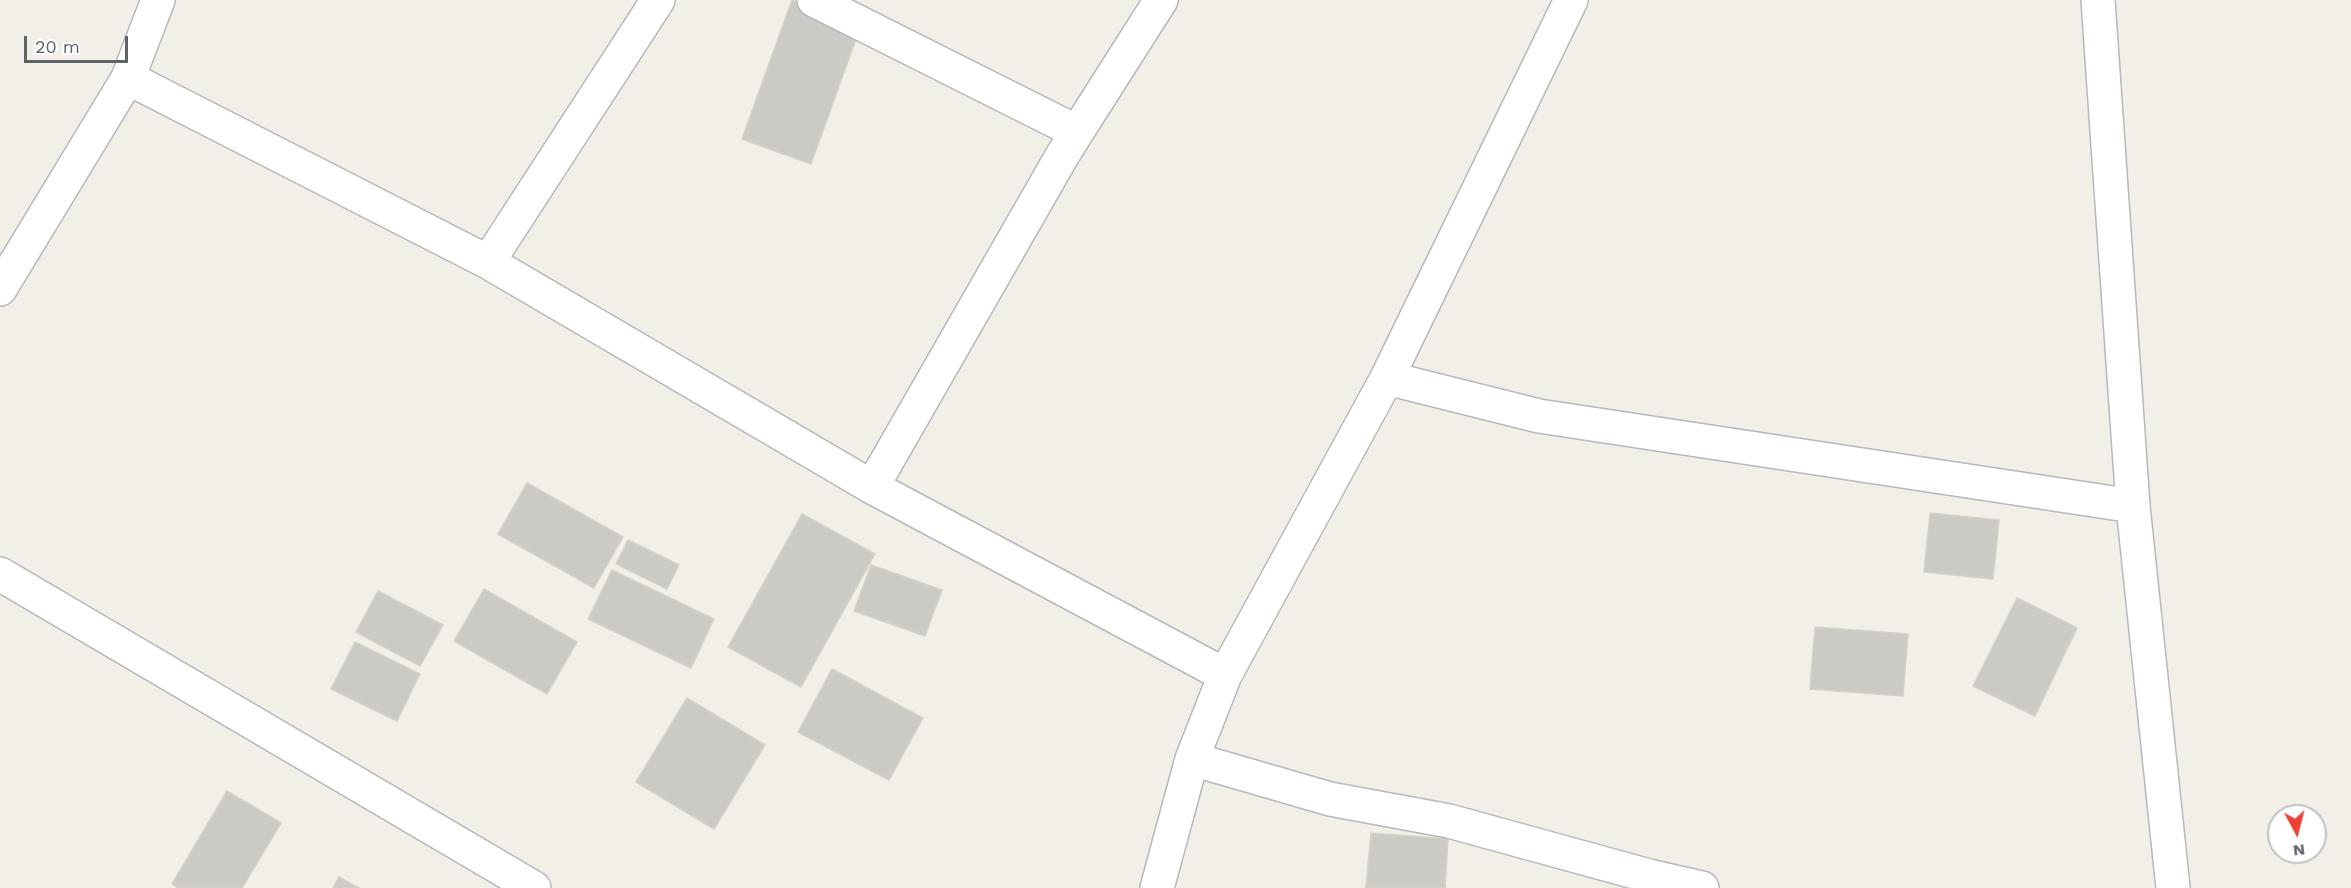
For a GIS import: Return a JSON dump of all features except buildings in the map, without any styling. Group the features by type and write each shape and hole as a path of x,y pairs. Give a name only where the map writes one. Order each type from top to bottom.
{"street":[{"path":"5,270 128,78 158,0"},
{"path":"488,262 658,0"},
{"path":"814,0 1077,132"},
{"path":"872,487 1062,156 1161,0"},
{"path":"1157,888 1192,759 1225,675 1387,378 1571,0"},
{"path":"2098,0 2133,506 2173,888"},
{"path":"128,78 488,262 872,487 1225,675"},
{"path":"1387,378 1539,416 2133,506"},
{"path":"0,574 534,888"},
{"path":"1192,759 1330,800 1449,821 1649,876 1702,888"}]}
